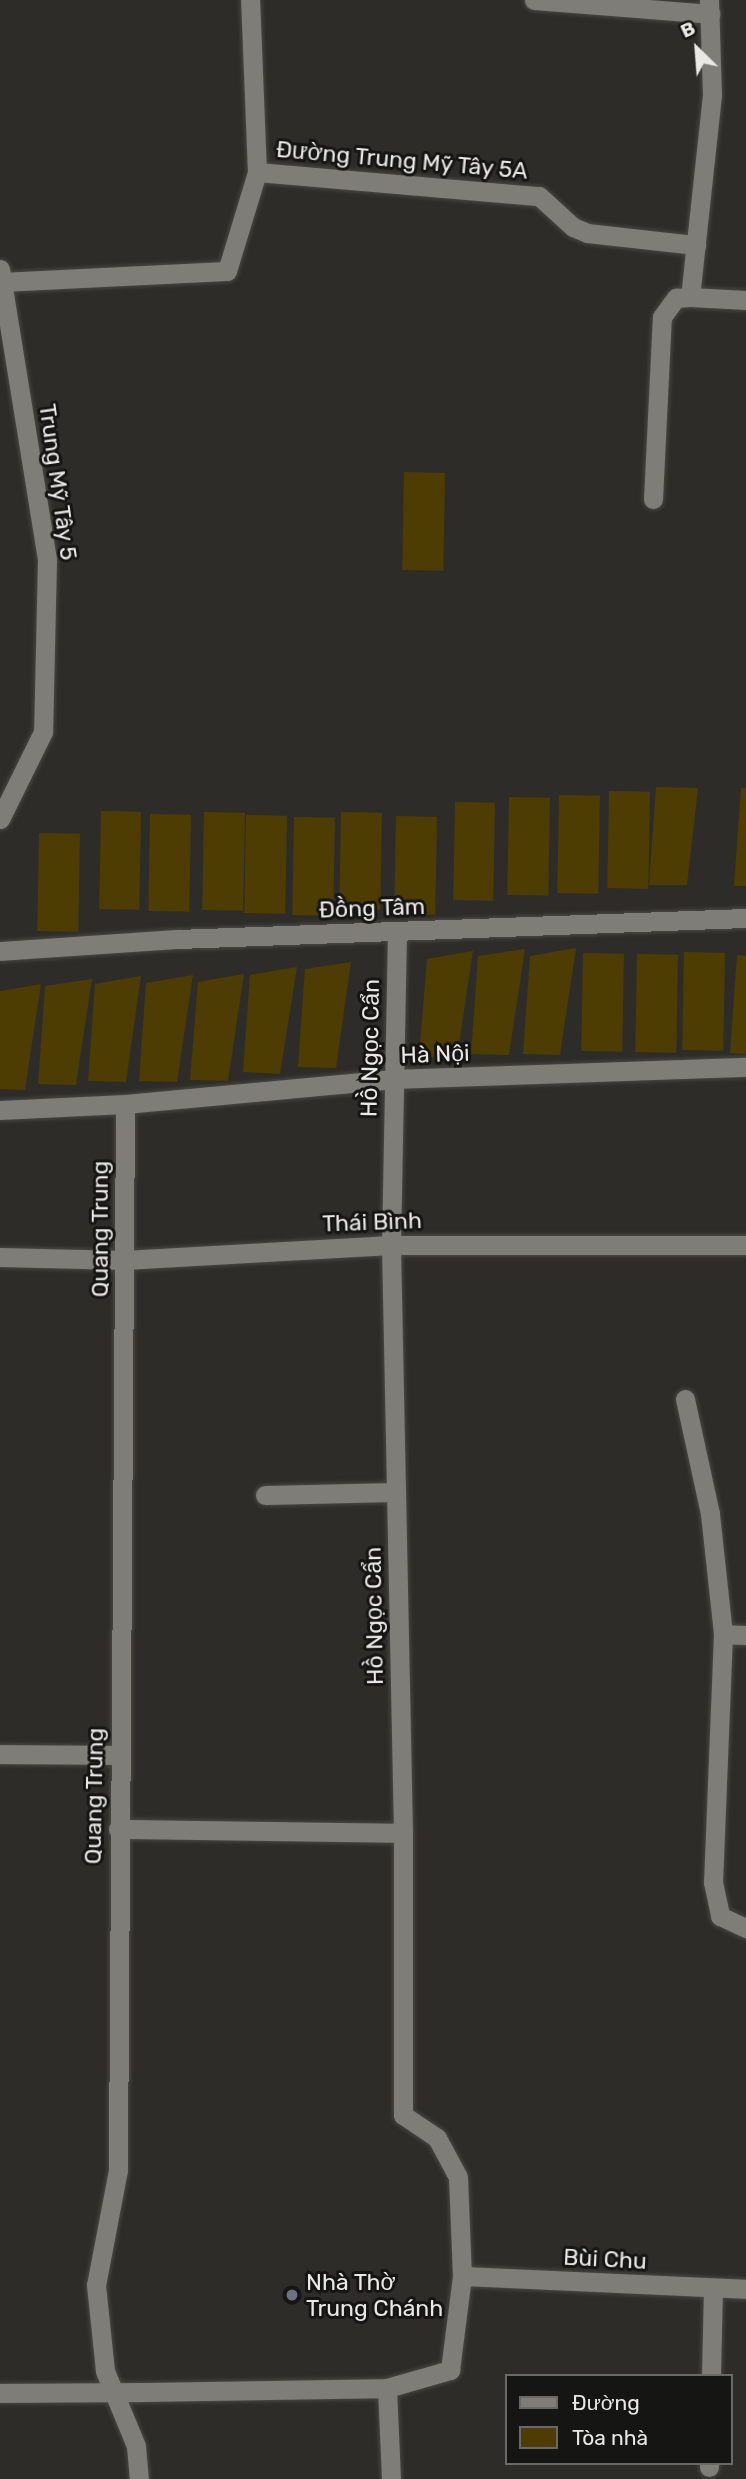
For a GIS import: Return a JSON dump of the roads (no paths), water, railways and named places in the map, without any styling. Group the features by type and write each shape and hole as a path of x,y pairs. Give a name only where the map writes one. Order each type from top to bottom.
{"street":[{"path":"1,278 227,271 257,173 250,0"},
{"path":"534,0 709,7 712,94 690,297"},
{"name":"Đường Trung Mỹ Tây 5A","path":"257,173 539,196 573,228 587,233 696,245"},
{"name":"Trung Mỹ Tây 5","path":"0,819 43,732 47,560 1,278"},
{"path":"653,499 662,317 676,298 746,300"},
{"name":"Đồng Tâm","path":"0,951 178,939 746,918"},
{"name":"Hồ Ngọc Cẩn","path":"397,932 391,1245 403,1833 403,2115 437,2138 458,2177 462,2276"},
{"name":"Hà Nội","path":"0,1110 125,1104 394,1079 746,1067"},
{"name":"Quang Trung","path":"125,1104 118,1829 118,2170 96,2285 105,2371 112,2394 136,2446 139,2479"},
{"name":"Thái Bình","path":"0,1257 124,1260 391,1245 746,1245"},
{"path":"685,1399 710,1514 723,1634 713,1882 720,1916 746,1928"},
{"path":"265,1495 396,1492"},
{"path":"723,1634 746,1636"},
{"path":"0,1754 119,1755"},
{"path":"118,1829 403,1833"},
{"path":"0,2393 112,2394 387,2388 450,2370 462,2276"},
{"name":"Bùi Chu","path":"462,2276 746,2289"},
{"path":"711,2374 713,2289"},
{"path":"387,2388 391,2479"}],"place":[{"name":"Nhà Thờ Trung Chánh","path":"292,2295"}]}
